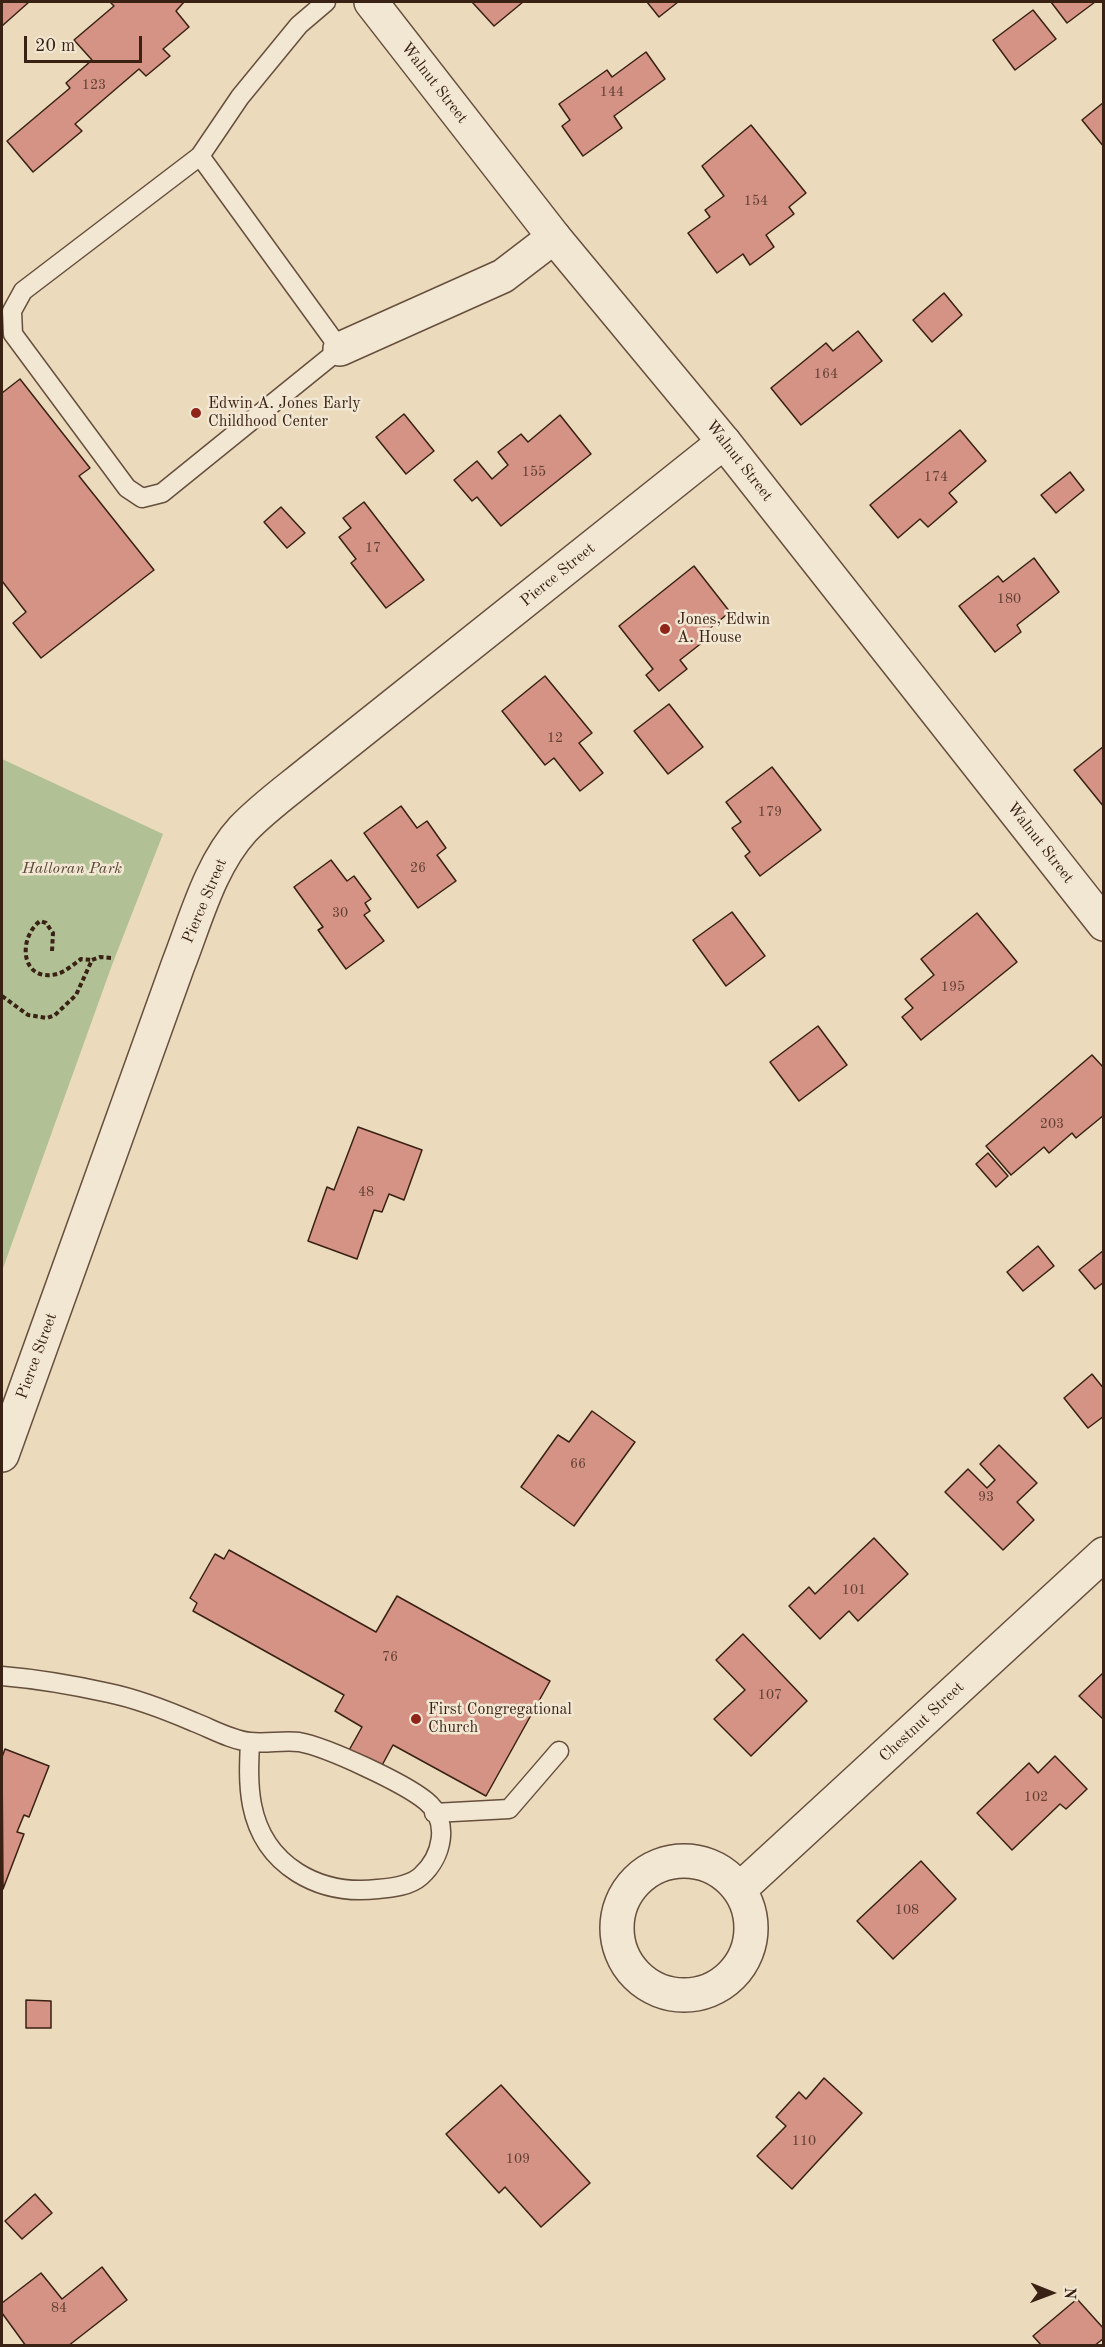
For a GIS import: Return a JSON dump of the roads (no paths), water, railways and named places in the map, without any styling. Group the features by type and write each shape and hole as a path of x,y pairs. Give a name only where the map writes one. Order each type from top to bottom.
{"street":[{"name":"Walnut Street","path":"371,2 554,237 724,442 1104,924"},
{"path":"340,349 503,276 554,237"},
{"name":"Pierce Street","path":"2,1455 178,965 209,886 230,846 243,829 310,772 724,442"},
{"name":"Chestnut Street","path":"740,1889 1104,1554"},
{"path":"688,1860 718,1869 740,1889 747,1904 751,1936 740,1966 730,1978 709,1990 685,1995 654,1988 630,1967 620,1947 617,1924 625,1895 645,1873 666,1863 688,1860"}],"lane":[{"path":"200,156 340,349 162,493 142,498 127,488 7,338 12,311 23,291 200,156 247,88 298,25 326,2"},
{"path":"2,1676 57,1682 132,1698 250,1742 297,1742 321,1746 428,1802 442,1826 439,1852 420,1877 397,1887 371,1890 315,1882 293,1872 276,1857 263,1834 251,1800 250,1742"},
{"path":"434,1813 508,1809 560,1750"}],"place":[{"name":"Edwin A. Jones Early Childhood Center","path":"196,413"},
{"name":"Jones, Edwin A. House","path":"665,629"},
{"name":"First Congregational Church","path":"416,1719"}],"park label":[{"name":"Halloran Park","path":"72,869"}]}
